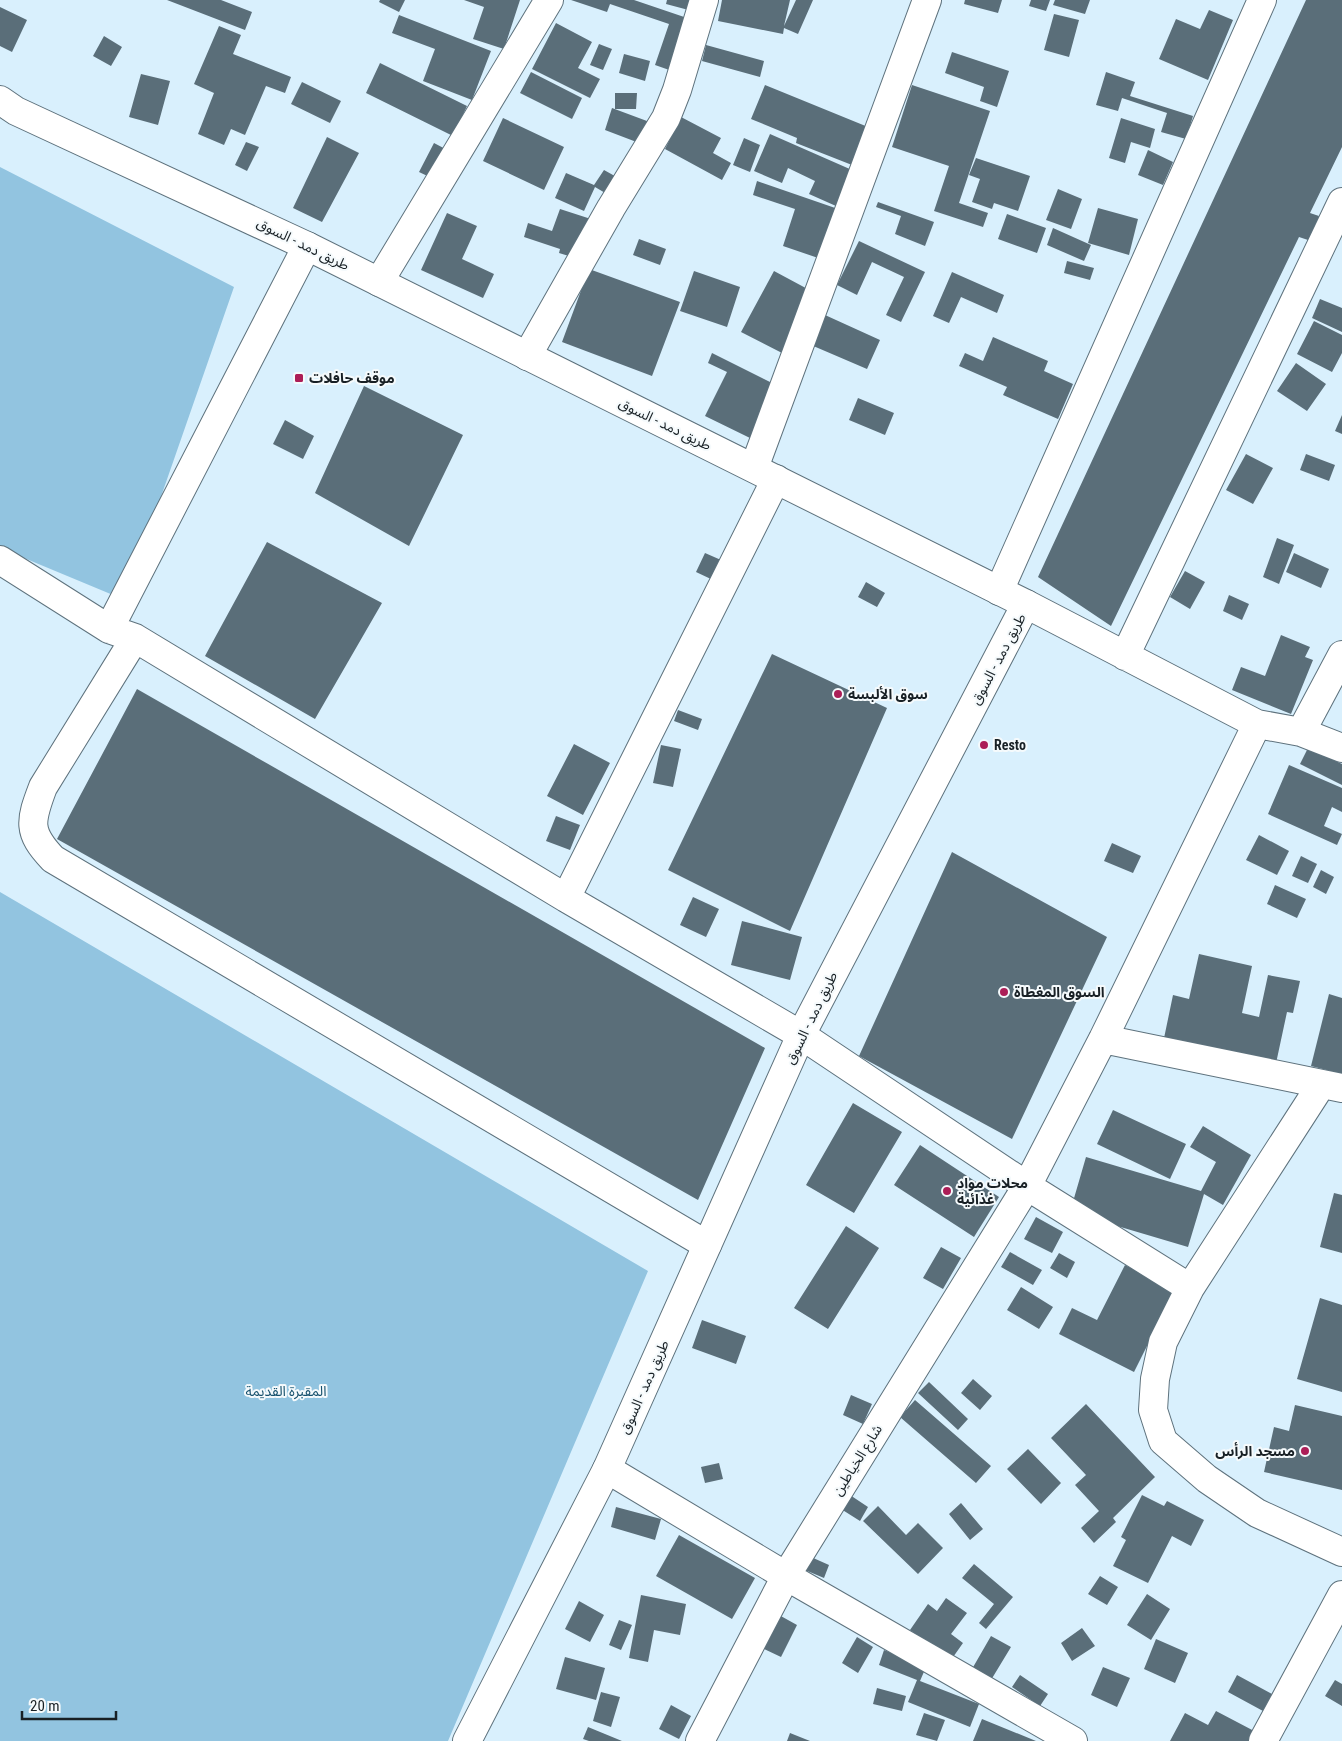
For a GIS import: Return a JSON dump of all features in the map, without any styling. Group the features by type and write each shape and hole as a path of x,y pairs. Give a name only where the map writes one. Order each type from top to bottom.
{"street":[{"path":"379,282 549,0"},
{"path":"527,356 611,208 666,118 677,90 704,0"},
{"path":"566,898 765,474 927,0"},
{"path":"1000,591 1262,0"},
{"name":"طريق دمد - السوق","path":"0,100 16,111 307,246 1026,604 801,1035 607,1469 467,1741"},
{"path":"1125,656 1342,202"},
{"path":"110,628 307,246"},
{"path":"0,560 110,628 135,638 566,898 801,1035 1027,1186 1190,1288"},
{"path":"1026,604 1257,724 1301,732 1342,748"},
{"path":"135,638 43,787 35,808 32,830 40,846 53,859 707,1245"},
{"path":"1301,732 1342,655"},
{"name":"شارع الخياطين","path":"700,1741 786,1576 1027,1186 1103,1039 1257,724"},
{"path":"1103,1039 1331,1087 1190,1288 1163,1342 1155,1379 1154,1410 1163,1441 1207,1479 1257,1512 1342,1552"},
{"path":"607,1469 786,1576 1073,1741"},
{"path":"1263,1741 1342,1595"}],"green space":[{"path":"0,167 234,287 125,600 0,548"},
{"name":"المقبرة القديمة","path":"0,892 648,1271 448,1741 0,1741"}],"building":[{"path":"167,0 221,0 252,12 245,30"},
{"path":"380,0 405,0 399,12 379,2"},
{"path":"464,0 520,0 504,49 473,39 484,7"},
{"path":"571,0 634,0 693,20 675,72 655,65 669,24 610,4 607,12"},
{"path":"667,0 699,0 696,12 666,4"},
{"path":"722,0 790,0 784,26 796,0 813,0 798,34 784,28 783,34 718,21"},
{"path":"965,0 1002,0 998,13 964,4"},
{"path":"1031,0 1050,0 1046,11 1029,6"},
{"path":"1055,0 1090,0 1085,14 1053,5"},
{"path":"1306,0 1342,0 1342,147 1310,213 1319,216 1311,241 1299,237 1111,626 1038,577"},
{"path":"0,7 27,20 12,52 0,46"},
{"path":"1209,10 1233,20 1208,80 1159,59 1176,19 1200,29"},
{"path":"1054,14 1079,20 1069,57 1044,50"},
{"path":"399,15 491,51 472,100 423,81 435,49 392,33"},
{"path":"556,23 592,42 578,68 600,79 590,98 532,69"},
{"path":"219,26 241,35 233,54 291,77 285,93 266,86 245,135 231,129 224,145 198,134 214,93 194,84"},
{"path":"104,36 122,47 111,66 93,56"},
{"path":"599,44 612,49 603,70 590,65"},
{"path":"706,45 764,61 760,77 702,61"},
{"path":"952,52 1009,71 997,107 980,101 984,87 945,73"},
{"path":"624,54 650,61 645,81 619,73"},
{"path":"380,63 467,106 453,136 366,93"},
{"path":"531,72 582,98 572,119 520,93"},
{"path":"1106,72 1135,82 1130,96 1193,116 1186,139 1161,132 1167,113 1122,98 1118,111 1096,105"},
{"path":"141,74 170,81 158,125 129,117"},
{"path":"302,82 341,101 330,123 291,104"},
{"path":"765,85 868,127 852,165 796,143 797,138 751,119"},
{"path":"912,85 990,111 959,203 988,213 983,227 934,211 949,166 892,147"},
{"path":"615,93 637,93 636,109 615,109"},
{"path":"612,108 655,124 647,146 605,130"},
{"path":"681,117 721,138 713,153 731,163 722,180 665,149"},
{"path":"503,118 564,147 544,190 483,161"},
{"path":"1121,118 1155,129 1150,148 1131,142 1125,163 1109,158"},
{"path":"770,134 852,170 836,206 809,194 815,181 788,168 782,183 754,171"},
{"path":"327,137 359,153 322,222 293,208"},
{"path":"744,138 760,145 750,172 733,165"},
{"path":"246,142 259,147 247,171 235,165"},
{"path":"434,143 453,153 438,181 419,172"},
{"path":"1148,150 1173,162 1163,185 1138,175"},
{"path":"976,158 1030,176 1018,211 994,203 992,209 972,202 980,179 969,175"},
{"path":"604,170 622,180 612,197 595,187 584,211 555,198 566,173 594,185"},
{"path":"757,181 841,210 824,260 783,246 795,209 753,195"},
{"path":"1058,189 1082,199 1071,229 1046,220"},
{"path":"878,202 934,222 925,246 895,234 901,216 876,207"},
{"path":"1098,208 1138,219 1129,255 1088,243"},
{"path":"560,209 594,220 582,260 559,253 560,249 524,237 528,223 552,231"},
{"path":"447,213 477,226 462,259 494,274 483,298 421,270"},
{"path":"1007,214 1046,228 1037,253 998,239"},
{"path":"1053,228 1091,245 1084,261 1047,245"},
{"path":"639,239 666,249 660,265 633,255"},
{"path":"859,241 925,272 901,322 886,315 904,277 872,262 857,295 837,285"},
{"path":"1067,261 1094,268 1090,280 1064,273"},
{"path":"589,269 680,302 652,376 562,342"},
{"path":"694,271 740,287 727,327 680,311"},
{"path":"774,271 815,293 784,354 741,332"},
{"path":"952,272 1004,295 997,313 961,297 949,323 933,316"},
{"path":"1320,299 1342,308 1342,332 1312,318"},
{"path":"825,315 880,340 867,369 811,345"},
{"path":"1314,321 1342,335 1342,353 1332,372 1297,354"},
{"path":"993,337 1048,361 1044,371 1073,384 1058,419 1003,395 1007,387 959,366 965,353 983,361"},
{"path":"712,353 776,385 750,438 705,416 727,372 708,363"},
{"path":"1296,363 1326,384 1307,411 1277,391"},
{"path":"364,386 463,435 409,546 315,493"},
{"path":"858,398 894,413 885,435 849,420"},
{"path":"1342,415 1342,434 1335,431"},
{"path":"285,420 314,436 303,459 273,444"},
{"path":"1246,454 1273,468 1253,504 1226,490"},
{"path":"1306,454 1335,465 1329,481 1300,470"},
{"path":"1277,538 1294,545 1279,584 1263,577"},
{"path":"267,542 382,603 315,719 205,656"},
{"path":"705,553 721,560 713,580 696,572"},
{"path":"1294,553 1329,569 1321,588 1286,572"},
{"path":"1185,571 1205,582 1190,609 1170,597"},
{"path":"866,582 885,593 877,607 858,597"},
{"path":"1229,595 1249,604 1242,620 1223,611"},
{"path":"1281,635 1310,647 1305,657 1313,660 1291,714 1232,690 1241,667 1265,676"},
{"path":"772,654 887,708 790,931 668,870"},
{"path":"137,689 765,1048 698,1200 57,839"},
{"path":"678,710 702,719 698,730 674,721"},
{"path":"574,744 610,763 583,815 547,796"},
{"path":"661,745 681,749 673,787 653,783"},
{"path":"1308,748 1342,764 1342,785 1300,764"},
{"path":"1289,765 1342,788 1342,812 1332,807 1324,826 1342,834 1337,845 1268,814"},
{"path":"556,816 580,825 570,850 546,841"},
{"path":"1259,835 1289,851 1277,875 1246,860"},
{"path":"1112,843 1141,856 1133,873 1104,861"},
{"path":"952,852 1107,937 1012,1139 859,1056"},
{"path":"1301,856 1317,864 1308,883 1292,876"},
{"path":"1321,870 1334,877 1326,894 1313,887"},
{"path":"1275,885 1306,899 1297,918 1267,904"},
{"path":"693,897 719,909 706,937 680,925"},
{"path":"742,921 802,937 790,980 731,965"},
{"path":"1199,954 1252,966 1242,1013 1259,1017 1268,975 1300,981 1293,1013 1287,1012 1275,1068 1163,1043 1173,995 1189,999"},
{"path":"1329,994 1342,998 1342,1074 1311,1066"},
{"path":"853,1103 902,1132 854,1213 806,1185"},
{"path":"1113,1110 1186,1144 1170,1179 1097,1144"},
{"path":"1203,1126 1251,1155 1223,1205 1204,1194 1188,1247 1070,1212 1086,1157 1201,1191 1216,1162 1190,1147"},
{"name":"محلات مواد غذائية","path":"920,1145 999,1197 974,1237 894,1185"},
{"path":"1334,1193 1342,1195 1342,1253 1320,1247"},
{"path":"1036,1217 1063,1232 1052,1253 1024,1239"},
{"path":"846,1226 879,1248 828,1329 794,1308"},
{"path":"941,1247 961,1258 943,1289 923,1278"},
{"path":"1010,1252 1042,1270 1033,1285 1001,1267"},
{"path":"1059,1253 1075,1262 1067,1278 1050,1268"},
{"path":"1125,1265 1175,1290 1134,1372 1059,1334 1072,1308 1097,1320"},
{"path":"1021,1287 1053,1307 1039,1329 1007,1310"},
{"path":"1320,1298 1342,1305 1342,1392 1297,1379"},
{"path":"702,1320 746,1336 736,1364 692,1348"},
{"path":"973,1379 992,1396 980,1410 961,1393"},
{"path":"929,1382 968,1419 958,1430 918,1393"},
{"path":"851,1395 872,1404 863,1424 843,1415"},
{"path":"915,1400 991,1466 976,1483 900,1417"},
{"path":"1086,1404 1155,1477 1113,1518 1116,1522 1094,1543 1081,1528 1099,1511 1075,1485 1086,1475 1051,1438"},
{"name":"مسجد الرأس","path":"1295,1405 1342,1416 1342,1490 1264,1472 1274,1427 1289,1431"},
{"path":"1028,1449 1061,1483 1041,1504 1007,1469"},
{"path":"719,1463 723,1479 705,1483 701,1467"},
{"path":"850,1495 868,1507 860,1521 841,1509"},
{"path":"1142,1495 1164,1506 1167,1501 1204,1520 1191,1546 1172,1536 1148,1583 1113,1566 1126,1540 1121,1537"},
{"path":"961,1503 983,1529 970,1540 949,1514"},
{"path":"878,1506 906,1535 918,1523 943,1548 918,1574 863,1521"},
{"path":"616,1507 661,1519 655,1540 611,1527"},
{"path":"679,1535 755,1578 732,1619 656,1576"},
{"path":"811,1557 829,1565 824,1578 805,1570"},
{"path":"974,1564 1013,1597 986,1629 979,1623 994,1604 962,1578"},
{"path":"1100,1576 1118,1587 1107,1605 1088,1594"},
{"path":"1147,1594 1170,1609 1151,1640 1127,1625"},
{"path":"641,1595 686,1604 680,1635 654,1630 648,1662 629,1658"},
{"path":"946,1598 967,1613 951,1634 963,1643 951,1660 910,1630 928,1604 937,1611"},
{"path":"579,1601 604,1615 590,1642 565,1629"},
{"path":"779,1615 797,1625 781,1657 762,1648"},
{"path":"619,1620 632,1625 621,1650 609,1645"},
{"path":"1082,1628 1095,1646 1072,1661 1061,1643"},
{"path":"991,1636 1011,1647 991,1680 972,1669"},
{"path":"857,1637 873,1647 858,1673 842,1663"},
{"path":"1156,1639 1188,1653 1175,1683 1144,1669"},
{"path":"884,1650 926,1667 920,1681 979,1704 970,1727 908,1702 917,1680 879,1665"},
{"path":"565,1657 605,1668 596,1700 556,1689"},
{"path":"1103,1667 1130,1678 1117,1707 1091,1695"},
{"path":"1020,1675 1048,1694 1040,1706 1012,1687"},
{"path":"1237,1675 1272,1694 1263,1711 1228,1692"},
{"path":"1335,1680 1342,1684 1342,1706 1325,1696"},
{"path":"877,1688 906,1696 902,1711 873,1704"},
{"path":"601,1692 620,1697 611,1727 593,1721"},
{"path":"671,1705 691,1716 679,1739 659,1729"},
{"path":"1216,1711 1256,1732 1251,1741 1170,1741 1185,1713 1208,1725"},
{"path":"924,1713 945,1720 937,1741 916,1735"},
{"path":"982,1719 1036,1741 973,1741"},
{"path":"588,1727 622,1741 589,1741 583,1739"},
{"path":"790,1733 810,1741 787,1741"}],"place":[{"name":"موقف حافلات","path":"299,378"},
{"name":"سوق الألبسة","path":"838,694"},
{"name":"Resto","path":"984,745"},
{"name":"السوق المغطاة","path":"1004,992"},
{"name":"محلات مواد غذائية","path":"947,1191"},
{"name":"مسجد الرأس","path":"1305,1451"}]}
